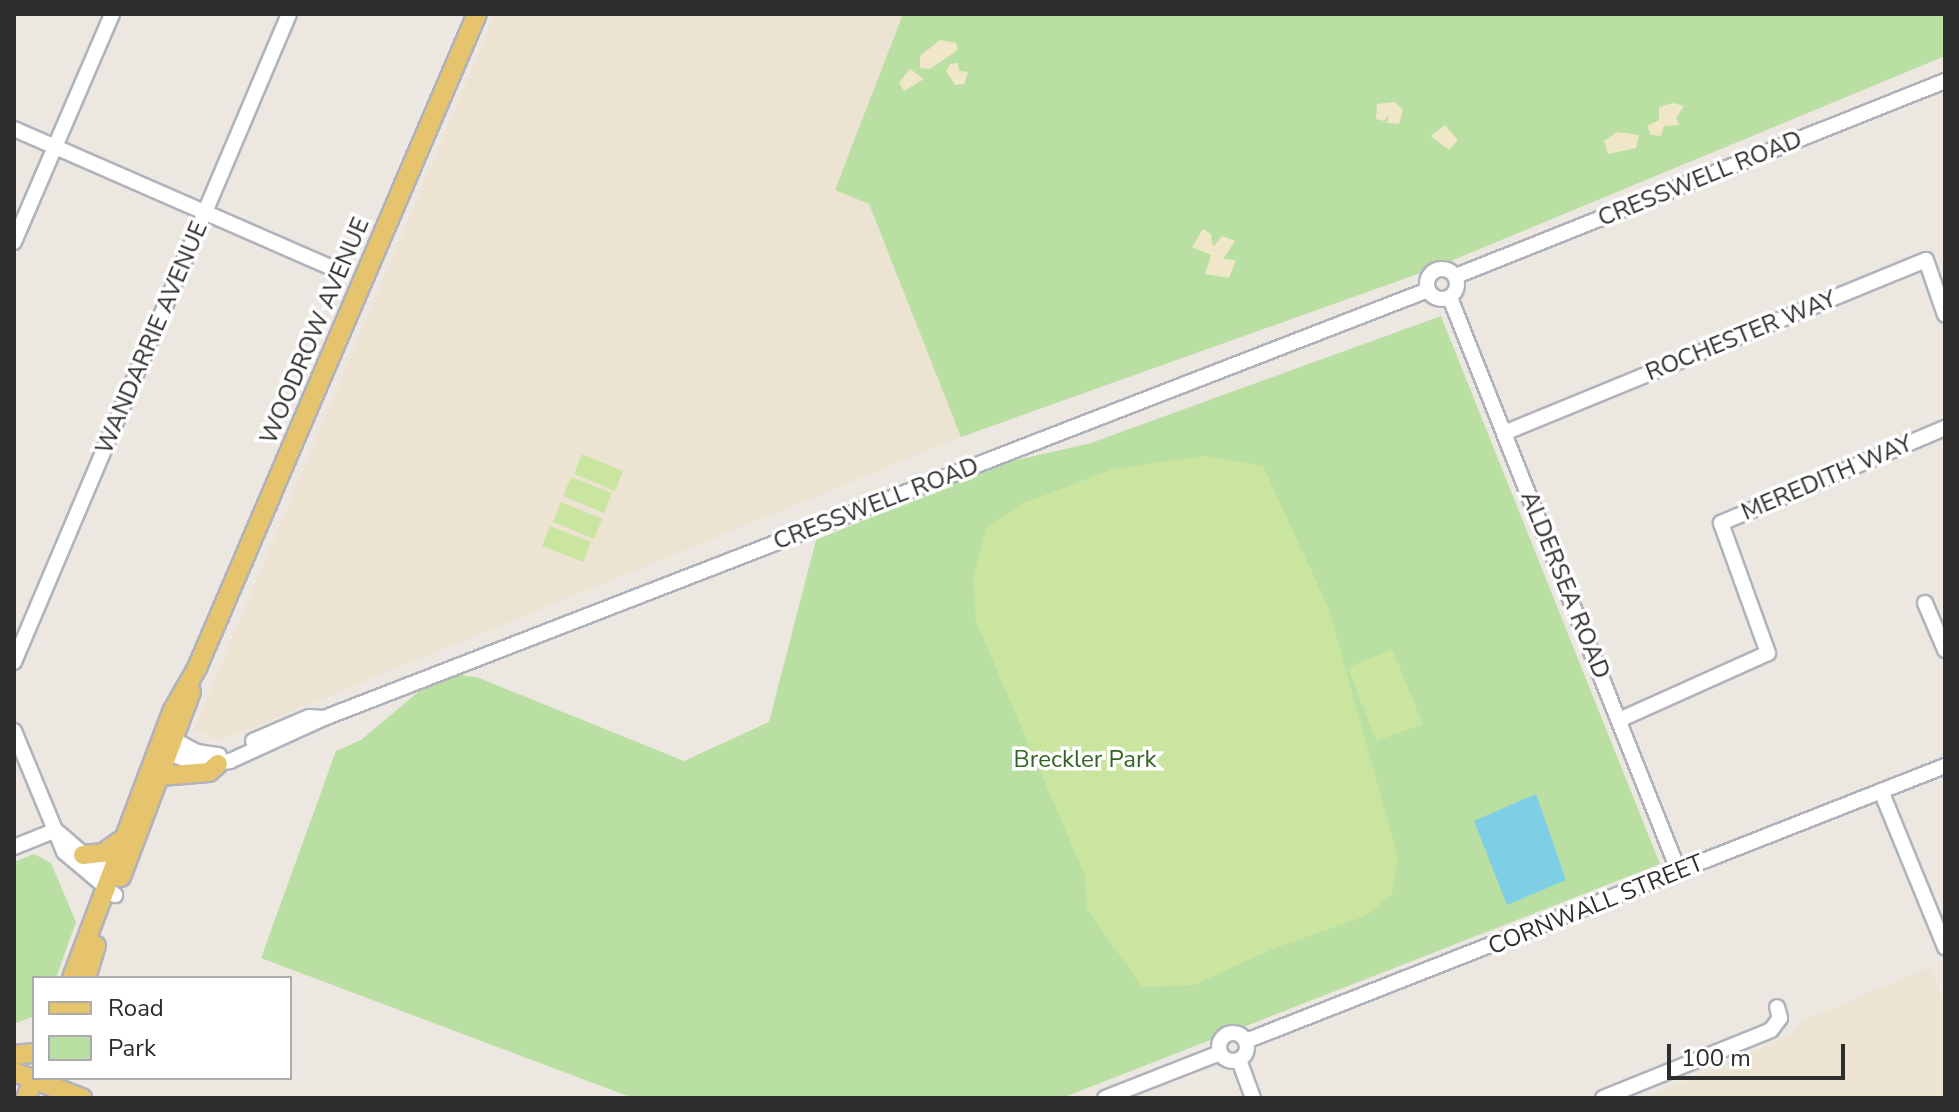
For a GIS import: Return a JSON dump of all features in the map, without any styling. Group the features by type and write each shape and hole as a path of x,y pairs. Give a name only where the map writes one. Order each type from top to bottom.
{"main road":[{"name":"WOODROW AVENUE","path":"87,976 120,841 166,744 477,14"},
{"name":"WOODROW AVENUE","path":"73,976 161,776 166,744"},
{"path":"161,776 209,772 218,764"},
{"path":"83,855 103,853 120,841"},
{"path":"26,1098 43,1084 76,1090"}],"street":[{"path":"14,242 112,14"},
{"name":"WANDARRIE AVENUE","path":"14,662 289,14"},
{"name":"CRESSWELL ROAD","path":"218,764 324,718 1428,290 1428,279 1435,270 1447,269 1456,276 1945,81"},
{"path":"14,129 334,269"},
{"name":"ROCHESTER WAY","path":"1504,433 1926,260 1945,315"},
{"path":"1428,290 1435,298 1450,298 1457,288 1456,276"},
{"name":"ALDERSEA ROAD","path":"1450,298 1679,872"},
{"name":"MEREDITH WAY","path":"1619,720 1768,653 1721,523 1945,428"},
{"path":"1925,603 1945,650"},
{"name":"CRESSWELL ROAD","path":"166,744 206,756 222,754 309,717 324,718"},
{"path":"14,731 64,852 112,882"},
{"path":"166,744 195,763 218,764"},
{"name":"CORNWALL STREET","path":"1246,1041 1945,766"},
{"path":"1881,791 1945,947"},
{"path":"14,847 56,830"},
{"path":"56,830 112,882"},
{"path":"1603,1098 1771,1030 1780,1018 1777,1007"},
{"path":"1236,1033 1246,1041 1246,1055 1239,1060 1227,1061 1220,1053 1219,1044 1228,1034 1236,1033"},
{"path":"1105,1098 1220,1053"},
{"path":"1239,1060 1253,1098"}],"shaded area":[{"path":"495,14 903,14 836,189 868,203 961,437 219,741 194,729"},
{"path":"1930,967 1945,1005 1945,1098 1646,1098 1791,1035 1802,1021"}],"green space":[{"path":"903,14 1945,14 1945,56 1429,270 961,437 869,204 835,190"},
{"name":"Breckler Park","path":"1441,316 1660,864 1062,1098 633,1098 261,958 336,751 361,740 442,672 479,678 684,761 769,722 816,540 996,465 1091,443"},
{"path":"582,454 623,471 615,491 574,474"},
{"path":"1203,456 1263,466 1329,609 1398,858 1392,894 1365,916 1270,950 1194,985 1142,987 1087,909 1085,876 976,621 973,579 986,528 1019,505 1113,469"},
{"path":"571,477 612,493 604,513 563,496"},
{"path":"561,502 602,519 594,539 553,522"},
{"path":"550,526 591,542 583,562 542,546"},
{"path":"1392,649 1423,724 1376,741 1348,668"},
{"path":"34,854 51,863 76,922 57,976 32,976 32,1017 14,1024 14,862"}],"sand":[{"path":"940,40 956,43 958,50 930,69 920,68 920,56"},
{"path":"958,63 959,71 968,72 964,84 955,85 946,71 950,64"},
{"path":"910,69 924,79 904,91 899,83"},
{"path":"1395,102 1403,110 1399,124 1387,123 1389,115 1384,121 1376,119 1377,104"},
{"path":"1673,103 1684,106 1676,118 1679,125 1664,126 1661,136 1651,135 1647,126 1659,120 1659,107"},
{"path":"1445,125 1458,140 1449,150 1431,136"},
{"path":"1617,132 1639,135 1636,148 1608,154 1604,141"},
{"path":"1203,229 1211,234 1213,247 1222,236 1235,241 1223,259 1236,260 1229,278 1205,274 1211,255 1192,247"}],"water":[{"path":"1536,794 1566,880 1507,905 1474,821"}]}
